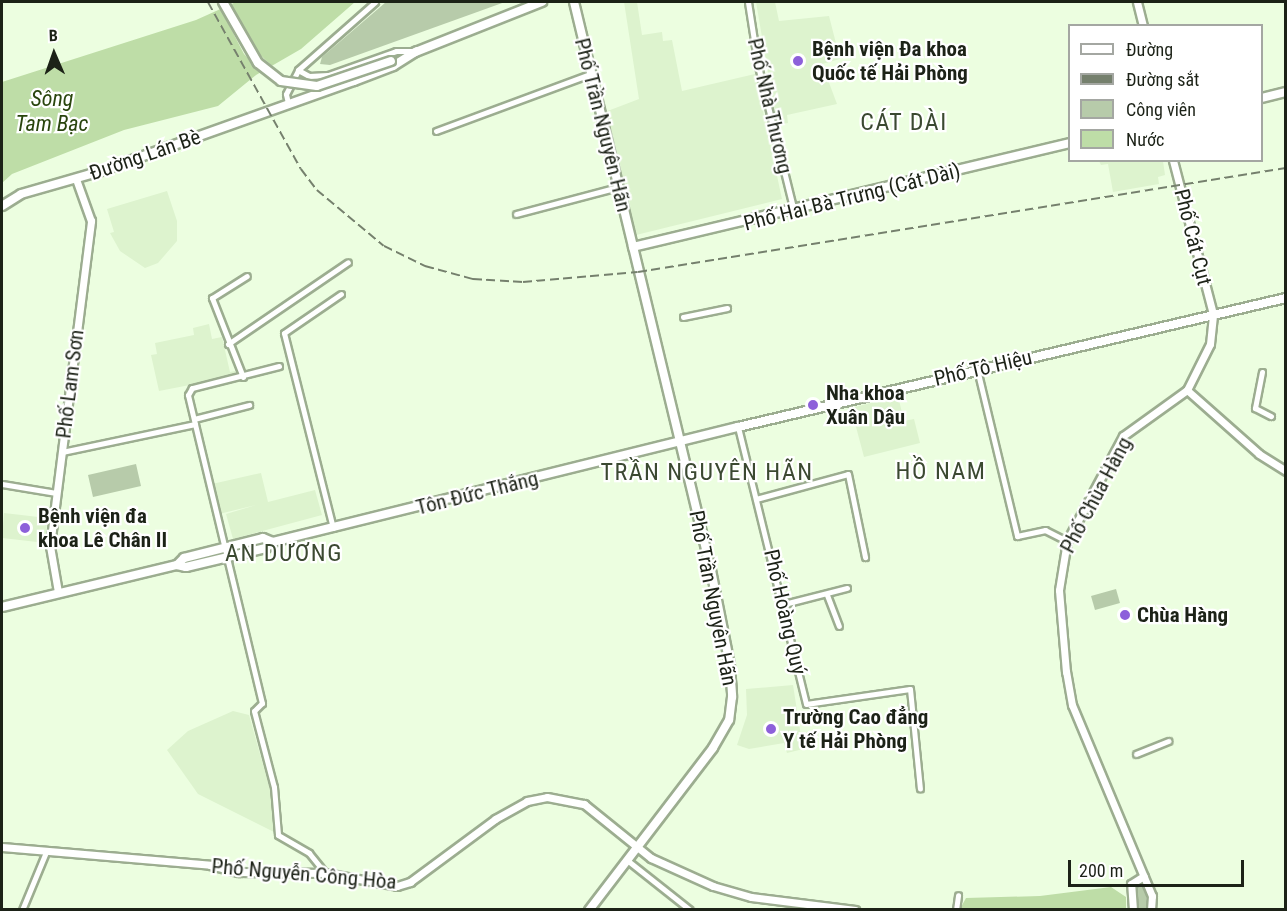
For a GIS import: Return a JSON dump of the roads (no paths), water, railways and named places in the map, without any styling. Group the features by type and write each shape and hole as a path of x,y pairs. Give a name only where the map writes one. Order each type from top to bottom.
{"main road":[{"path":"223,2 258,63 281,81 317,86 391,61 542,2"},
{"name":"Phố Trần Nguyên Hãn","path":"574,2 681,442 730,665 732,697 729,720 718,739 589,909"},
{"name":"Đường Lán Bè","path":"2,206 21,194 76,179 393,66 417,51"},
{"path":"1263,98 1286,92"},
{"name":"Phố Hai Bà Trưng (Cát Dài)","path":"633,247 794,211 1068,143"},
{"name":"Phố Tô Hiệu","path":"681,442 977,369 1286,298"},
{"name":"Tôn Đức Thắng","path":"2,607 177,565 186,567 266,548 273,542 681,442"},
{"name":"Tôn Đức Thắng","path":"177,565 184,558 263,538 273,542"}],"street":[{"path":"288,103 286,94 298,70 375,2"},
{"name":"Phố Nhà Thương","path":"748,2 758,66 794,211"},
{"path":"1137,2 1142,24"},
{"path":"298,70 309,76 328,75 396,51 417,51"},
{"path":"436,131 590,74"},
{"name":"Phố Cát Cụt","path":"1174,162 1213,314"},
{"name":"Phố Lam Sơn","path":"58,592 50,546 91,221 76,179"},
{"path":"516,214 618,187"},
{"path":"228,344 348,262"},
{"path":"243,377 228,344 212,298 247,276"},
{"path":"333,528 284,333 341,294"},
{"path":"683,317 727,308"},
{"name":"Phố Chùa Hàng","path":"1151,909 1152,896 1072,705 1067,680 1059,590 1067,541 1123,436 1187,390 1199,372 1210,344 1213,314"},
{"path":"279,366 243,377 192,388 188,395 262,703 254,711 274,787 278,835 309,853 325,873"},
{"path":"977,369 1017,536 1045,530 1067,541"},
{"path":"1262,372 1255,408 1271,416"},
{"path":"1187,390 1259,454 1286,471"},
{"path":"62,452 195,421 249,405"},
{"name":"Phố Hoàng Quý","path":"738,427 784,604 806,704 910,689 920,789"},
{"path":"756,499 848,474 865,557"},
{"path":"2,484 56,493"},
{"path":"784,604 827,595 847,588"},
{"path":"827,595 839,627"},
{"path":"1136,754 1169,741"},
{"name":"Phố Nguyễn Công Hòa","path":"2,848 210,865 239,872 325,873 379,885 410,882 495,819 527,801 547,797 584,804 637,848 677,872 713,886 751,897 855,909"},
{"path":"22,909 46,852"},
{"path":"627,860 690,909"},
{"path":"1133,909 1131,884 1144,876"},
{"path":"956,909 958,895"}],"water":[{"name":"Sông Tam Bạc","path":"236,2 355,2 301,49 256,75 218,106 124,130 12,174 2,183 2,82 196,20"},
{"path":"1111,887 1126,897 1126,909 960,909 966,898 1040,896"}],"railway":[{"path":"208,2 301,169 317,190 384,246 425,266 473,279 523,282 638,272 1286,168"}],"place":[{"name":"Bệnh viện Đa khoa Quốc tế Hải Phòng","path":"798,61"},
{"name":"Nha khoa Xuân Dậu","path":"813,405"},
{"name":"Bệnh viện đa khoa Lê Chân II","path":"25,528"},
{"name":"Chùa Hàng","path":"1125,615"},
{"name":"Trường Cao đẳng Y tế Hải Phòng","path":"771,729"}],"district":[{"name":"CÁT DÀI","path":"904,123"},
{"name":"HỒ NAM","path":"941,472"},
{"name":"TRẦN NGUYÊN HÃN","path":"707,473"},
{"name":"AN DƯƠNG","path":"284,554"}]}
